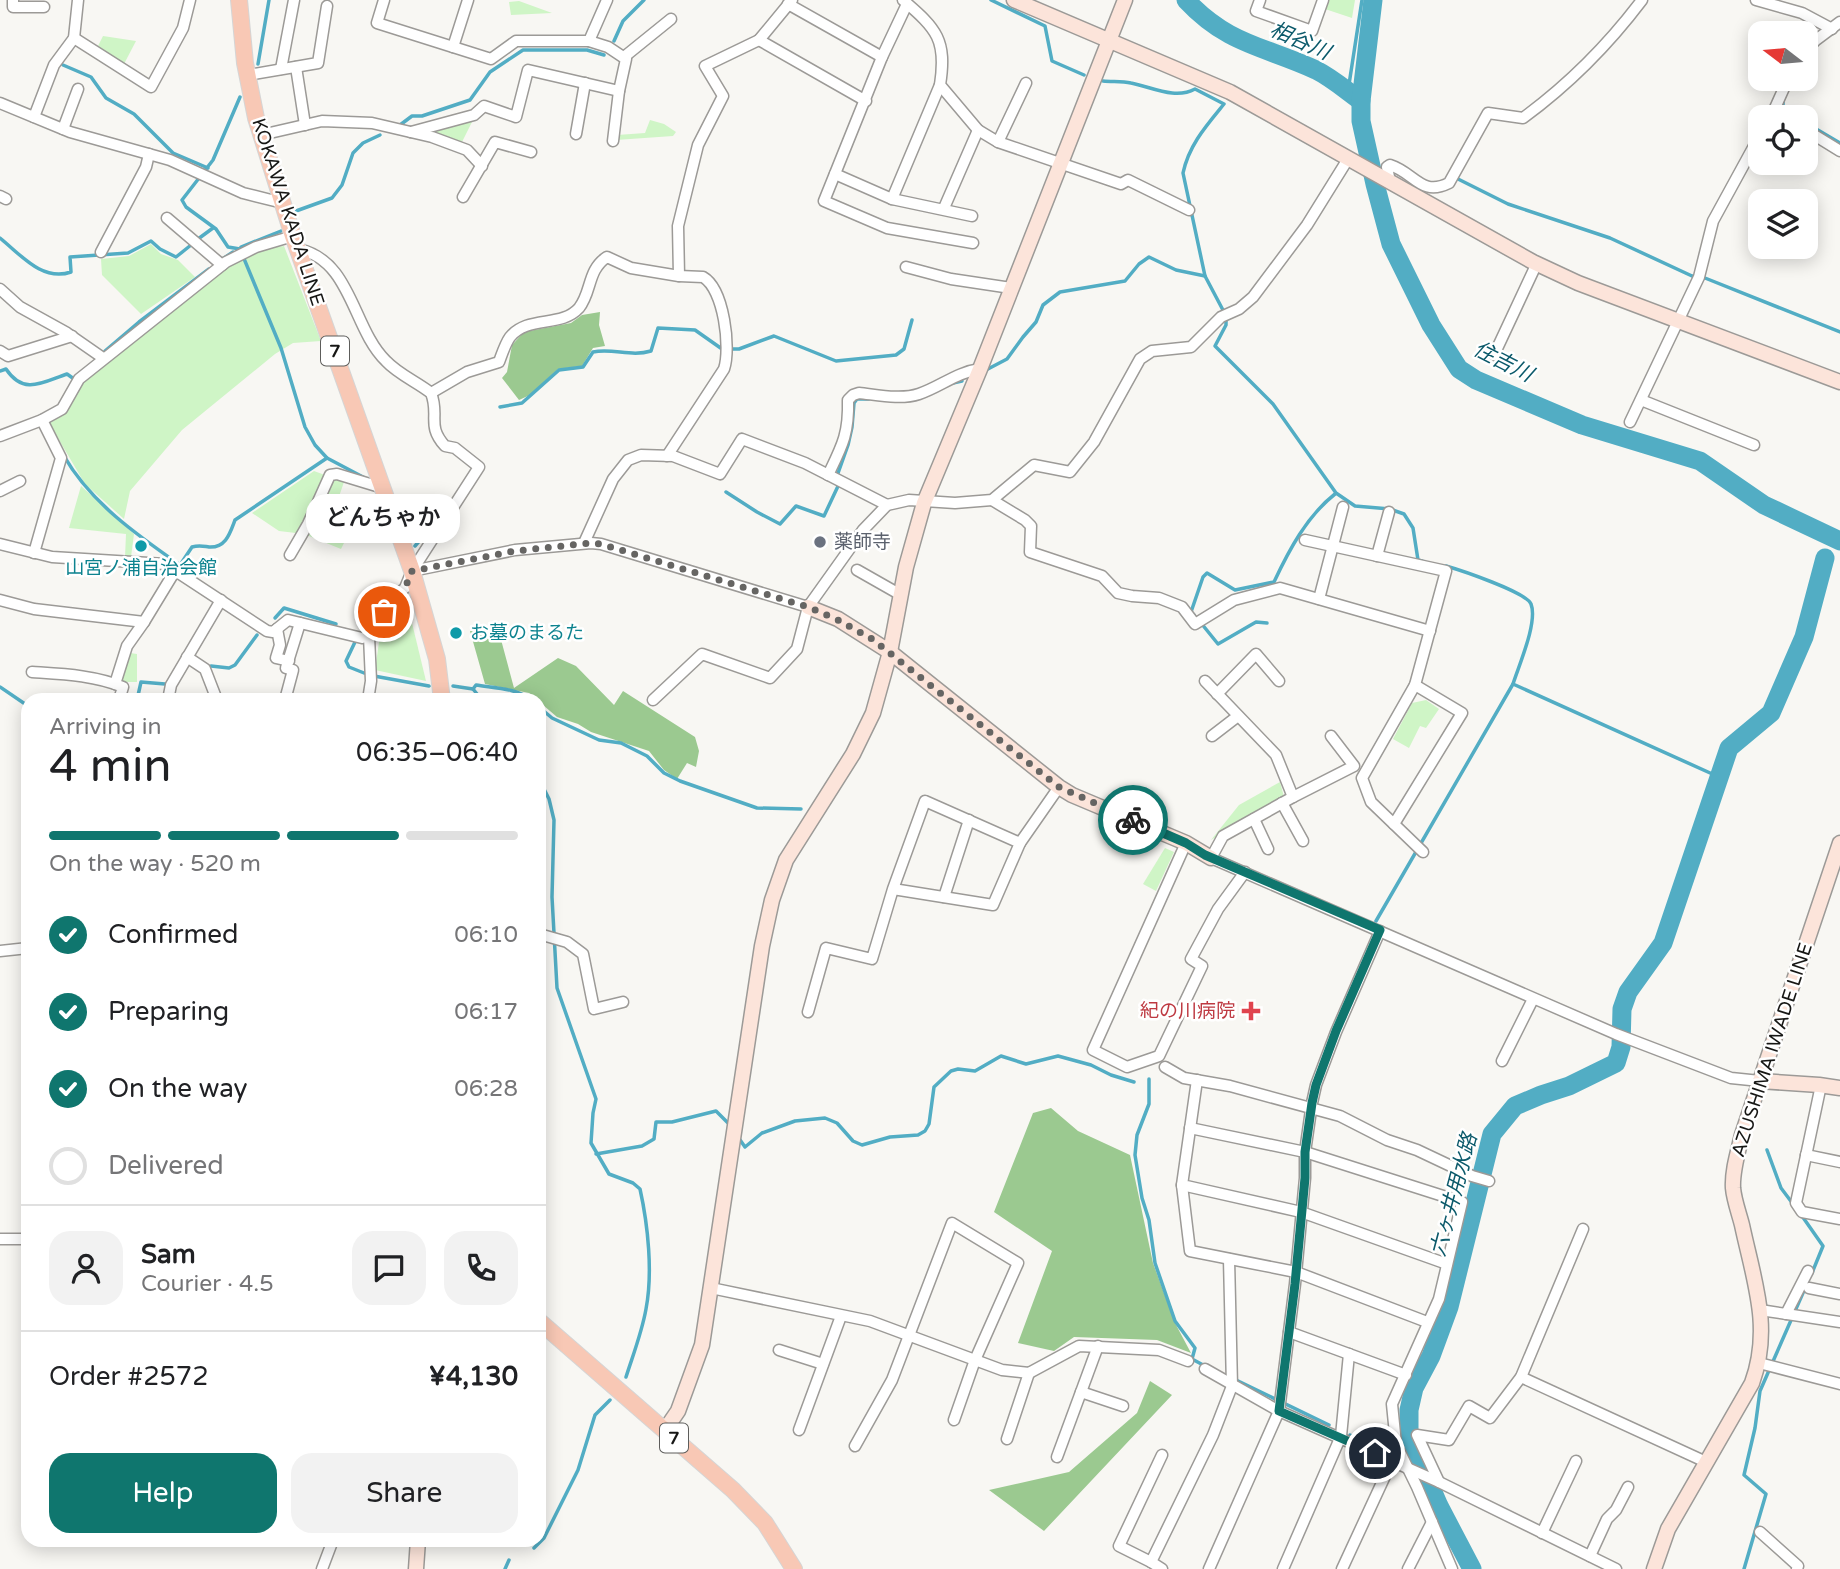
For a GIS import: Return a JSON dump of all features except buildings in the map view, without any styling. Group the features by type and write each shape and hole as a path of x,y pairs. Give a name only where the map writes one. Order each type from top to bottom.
{"main road":[{"name":"KOKAWA KADA LINE","path":"239,0 248,75 261,135 295,242 412,571 437,659 441,693"},
{"name":"7","path":"546,1327 733,1490 765,1523 794,1569"}],"street":[{"path":"13,0 13,7 44,7"},
{"path":"34,117 54,65 74,38 78,0"},
{"path":"74,38 151,87 183,28 190,0"},
{"path":"281,69 294,0"},
{"path":"384,0 377,23 491,60 516,41 589,41 608,47 626,60 613,141"},
{"path":"453,47 468,0"},
{"path":"589,41 607,0"},
{"path":"1014,0 1230,92 1365,169 1578,283 1840,382"},
{"path":"665,1430 678,1410 702,1345 762,946 772,900 786,860 853,754 873,713 890,652 906,567 924,503 980,369 1125,0"},
{"path":"1260,0 1256,11 1312,31 1323,0"},
{"path":"1387,181 1387,167 1390,165 1426,188 1438,189 1449,183 1488,113 1523,118 1581,71 1642,0"},
{"path":"1756,0 1836,26"},
{"path":"892,199 940,85 944,60 938,35 905,2 824,201 887,228 973,243"},
{"path":"679,276 678,226 698,145 723,96 705,66 759,40 786,3 882,57"},
{"path":"248,75 318,62 327,6"},
{"path":"624,57 671,19"},
{"path":"1818,39 1836,26"},
{"path":"759,40 866,101"},
{"path":"296,66 305,125"},
{"path":"411,132 474,115 484,106 516,117 528,70 619,91"},
{"path":"576,134 586,83"},
{"path":"998,142 1026,83"},
{"path":"940,85 978,130 998,142 1121,184 1128,180 1189,210"},
{"path":"63,129 78,89"},
{"path":"0,103 63,129 170,160 243,193 283,203"},
{"path":"261,135 323,121 372,124 411,132 467,150 482,166"},
{"path":"944,208 978,130"},
{"path":"1818,137 1840,151"},
{"path":"463,197 495,142 531,152"},
{"path":"101,252 146,167 149,154"},
{"path":"1630,422 1699,277 1713,221 1748,157"},
{"path":"992,500 1034,465 1070,472 1094,442 1140,359 1152,351 1191,347 1226,315 1253,298 1307,225 1348,159"},
{"path":"835,174 892,199 972,216"},
{"path":"167,218 222,265"},
{"path":"0,436 62,409 79,379 100,356 222,265 241,255 295,242 315,254 332,268 351,297 364,331 386,362 431,393 436,412 433,422 436,436 445,446 455,448 479,467 412,571 405,588 394,597 369,636 369,693"},
{"path":"431,393 467,372 499,362 509,338 524,325 565,317 579,308 597,263 607,257 631,268 703,277 716,290 721,305 727,360 724,369 667,456"},
{"path":"1494,355 1537,263"},
{"path":"906,267 951,279 1011,288"},
{"path":"0,289 20,307 72,336 100,356"},
{"path":"0,351 8,356 72,336"},
{"path":"828,475 845,440 849,423 848,400 853,395 859,393 908,397 970,370 980,369"},
{"path":"1641,400 1754,445"},
{"path":"34,553 61,458 42,420"},
{"path":"584,543 613,479 628,460 641,455 673,456 720,474 742,439 793,458 887,505"},
{"path":"290,555 308,524 330,475 337,474 383,488"},
{"path":"0,491 20,481"},
{"path":"653,700 702,654 771,677 797,649 808,607 863,530 887,505 909,500 924,503 992,500 1026,520 1031,526 1030,552 1102,576 1118,593 1159,598 1182,607 1195,624 1234,600 1280,588 1430,631"},
{"path":"1319,599 1343,507"},
{"path":"1377,556 1389,512"},
{"path":"1306,540 1446,571 1415,685 1362,778 1371,802 1423,852"},
{"path":"412,571 526,549 584,543 601,544 808,607 838,620 890,652 1072,795 1616,1034 1731,1077 1840,1088"},
{"path":"0,544 52,557 164,564 267,631 273,632 288,620 362,638 369,636"},
{"path":"857,570 901,594"},
{"path":"115,684 127,646 174,571"},
{"path":"0,600 34,609 144,622"},
{"path":"169,693 171,685 220,600"},
{"path":"287,693 293,670 286,668 300,623"},
{"path":"277,629 280,645 276,658 289,661"},
{"path":"1217,695 1256,654 1279,681"},
{"path":"187,657 205,669 214,693"},
{"path":"32,672 87,677 123,687 121,693"},
{"path":"1205,681 1276,755 1293,797"},
{"path":"1394,824 1462,713 1415,685"},
{"path":"1212,736 1238,716"},
{"path":"1211,858 1223,836 1354,766 1331,736"},
{"path":"893,889 993,905 1020,843 1059,787"},
{"path":"808,1012 826,948 872,959 893,889 925,801 1020,843"},
{"path":"1282,803 1303,841"},
{"path":"1254,819 1268,849"},
{"path":"944,897 969,820"},
{"path":"1186,843 1093,1050 1127,1067 1159,1056 1202,966 1191,959 1218,909 1245,872"},
{"name":"AZUSHIMA IWADE LINE","path":"1654,1569 1668,1529 1763,1364 1760,1310 1733,1189 1735,1167 1742,1135 1840,843"},
{"path":"1209,1569 1279,1411 1296,1272 1305,1152 1316,1085 1336,1031 1380,930"},
{"path":"549,937 567,942 583,954 594,1009 623,1002"},
{"path":"0,951 21,949"},
{"path":"1502,1061 1533,999"},
{"path":"1165,1067 1184,1078 1230,1086 1340,1116 1387,1140 1489,1181"},
{"path":"1197,1080 1182,1185 1191,1251 1296,1272 1427,1322"},
{"path":"1821,1085 1796,1203 1802,1212 1840,1219"},
{"path":"1190,1128 1305,1152 1462,1202 1439,1298 1392,1404 1396,1444 1410,1470 1452,1569"},
{"path":"1806,1155 1840,1162"},
{"path":"1182,1185 1301,1212 1447,1264"},
{"path":"855,1446 892,1380 951,1223 1018,1263 975,1360 954,1420"},
{"path":"1439,1482 1417,1435 1449,1440 1469,1406 1490,1418 1521,1377 1583,1228"},
{"path":"0,1239 21,1239"},
{"path":"1150,1562 1213,1435 1232,1386 1229,1259"},
{"path":"1792,1315 1808,1271"},
{"path":"711,1288 870,1321 1002,1370 1029,1373 1079,1346 1159,1350 1188,1361"},
{"path":"1809,1288 1840,1294"},
{"path":"1760,1310 1840,1322"},
{"path":"799,1430 841,1316"},
{"path":"1289,1332 1406,1375"},
{"path":"1057,1458 1098,1346"},
{"path":"779,1350 823,1364"},
{"path":"1283,1569 1341,1436 1349,1354"},
{"path":"1763,1364 1840,1384"},
{"path":"1205,1369 1279,1411 1341,1436 1616,1569"},
{"path":"1007,1439 1029,1373"},
{"path":"1521,1377 1706,1462"},
{"path":"1081,1392 1123,1406"},
{"path":"1162,1455 1119,1546 1163,1569"},
{"path":"1342,1569 1392,1461"},
{"path":"1542,1533 1576,1461"},
{"path":"1590,1556 1607,1519 1616,1510 1628,1487"},
{"path":"1408,1569 1432,1522"},
{"path":"1760,1532 1798,1566 1797,1569"},
{"path":"322,1569 330,1547"},
{"path":"416,1569 418,1547"}],"green space":[{"path":"1329,0 1355,0 1352,18 1325,9"},
{"path":"519,1 552,13 511,15 509,2"},
{"path":"103,36 136,41 124,64 98,46"},
{"path":"473,120 462,142 428,133"},
{"path":"650,120 664,124 676,132 673,136 616,140 617,135 645,133"},
{"path":"151,244 161,254 178,260 195,277 141,314 102,275 101,259 129,256"},
{"path":"284,246 321,341 293,343 275,354 182,430 130,491 124,519 85,484 49,423 64,412 81,382 227,265 256,250"},
{"path":"600,312 599,325 605,346 593,348 582,366 558,369 530,395 519,400 502,378 507,372 512,345 524,332 571,323 582,315"},
{"path":"314,471 344,482 334,511 355,521 341,549 304,534 279,531 252,513"},
{"path":"81,486 134,534 131,557 125,557 126,534 69,528"},
{"path":"388,616 412,623 426,681 375,670 380,635"},
{"path":"496,621 514,688 558,658 576,666 614,705 623,691 695,737 699,751 696,767 687,763 677,779 664,770 649,751 591,732 557,717 546,708 546,693 529,693 485,684 470,631 484,631"},
{"path":"130,653 137,654 137,682 121,682"},
{"path":"1426,700 1439,709 1426,728 1420,726 1409,748 1393,739 1412,703"},
{"path":"1280,782 1284,797 1211,840 1239,805"},
{"path":"1165,848 1174,852 1156,891 1143,884"},
{"path":"1051,1108 1078,1131 1130,1155 1153,1263 1175,1323 1191,1353 1157,1340 1074,1337 1054,1351 1018,1343 1052,1251 994,1212 1033,1113"},
{"path":"1150,1381 1172,1395 1044,1531 989,1490 1069,1472 1137,1413"}],"waterway":[{"path":"258,64 269,0"},
{"path":"614,41 623,21 644,0"},
{"path":"991,0 1045,26 1052,61 1084,75"},
{"name":"相谷川","path":"1186,0 1217,27 1232,36 1316,70 1361,101"},
{"path":"1348,91 1362,0"},
{"name":"住吉川","path":"1373,0 1361,121 1375,184 1391,244 1431,325 1459,369 1476,380 1582,425 1700,461 1764,505 1840,541"},
{"path":"400,125 412,116 422,116 470,100 490,72 523,50 587,50 604,55"},
{"path":"63,65 91,77 106,98 134,114 173,153 208,168"},
{"path":"1103,81 1128,82 1171,93 1195,89 1224,104 1194,145 1183,173 1205,276 1224,312"},
{"path":"240,97 213,160 182,200 186,207 216,229 228,247 240,249 281,348 305,427 315,445 327,458 363,477"},
{"path":"1818,130 1840,143"},
{"path":"296,211 332,198 342,185 353,153 363,143 380,135"},
{"path":"1456,178 1508,204 1610,238 1692,276 1705,278 1840,332"},
{"path":"198,239 213,228"},
{"path":"241,247 281,231"},
{"path":"0,238 32,265 50,273 60,274 71,272 70,257 128,253 151,241 176,257 191,245"},
{"path":"224,258 233,252"},
{"path":"986,370 1007,359 1036,322 1043,305 1060,292 1125,281 1139,264 1149,257 1176,270 1205,276"},
{"path":"105,351 209,269"},
{"path":"1226,319 1226,325 1215,346 1273,404 1336,493 1355,506 1390,509 1404,514 1413,528 1418,560 1422,561"},
{"path":"500,407 522,403 559,370 583,367 593,352 651,351 658,328 695,330 722,349 739,349 774,336 836,361 896,355 904,349 912,320"},
{"path":"0,371 6,369 13,377 27,385 67,374 74,379"},
{"path":"953,383 962,381"},
{"path":"837,476 848,445 854,403 857,399 869,399"},
{"path":"64,456 101,503 180,565 192,547 220,545 235,520 327,458"},
{"path":"726,492 780,524 796,506 824,516 839,484"},
{"path":"1194,615 1191,612 1203,577 1207,573 1235,590 1274,582 1307,523 1335,494"},
{"path":"401,509 414,519 423,532 415,546"},
{"name":"六ヶ井用水路","path":"1472,1569 1439,1506 1409,1437 1409,1410 1414,1388 1431,1356 1449,1307 1492,1134 1515,1106 1569,1086 1616,1063 1621,1047 1622,1009 1628,992 1663,943 1729,748 1771,713 1804,637 1825,558"},
{"path":"1446,566 1506,588 1531,604 1530,632 1513,684 1719,777"},
{"path":"366,625 391,586"},
{"path":"275,618 284,608 336,624"},
{"path":"1201,623 1218,644 1256,622 1267,623"},
{"path":"211,666 229,668 235,665 257,635"},
{"path":"355,642 346,661 349,667 364,673"},
{"path":"374,676 429,686"},
{"path":"139,693 141,682 165,684"},
{"path":"1376,921 1513,684"},
{"path":"473,689 476,685 519,693"},
{"path":"453,686 473,689 476,693"},
{"path":"0,687 21,701"},
{"path":"546,713 599,740 621,743 647,756 664,773 680,781 757,808 801,809"},
{"path":"546,793 554,820 552,897 557,988 596,1099 591,1143 609,1174 633,1183 640,1189 645,1218 649,1249 648,1295 642,1326 626,1377"},
{"path":"738,1137 745,1147 762,1133 795,1121 825,1118 837,1123 853,1141 862,1145 890,1137 918,1135 925,1131 929,1124 934,1087 951,1071 975,1071 1001,1056 1026,1064 1058,1056 1091,1065 1134,1082"},
{"path":"1149,1079 1149,1104 1137,1135 1135,1155 1142,1198 1149,1220 1155,1263 1175,1321 1195,1348 1192,1359 1205,1366"},
{"path":"596,1154 642,1146 654,1139 656,1122 672,1122 716,1111 730,1125"},
{"path":"1767,1150 1781,1188 1793,1204"},
{"path":"1802,1216 1823,1246 1812,1273"},
{"path":"1744,1569 1766,1494 1744,1475 1760,1391 1806,1286"},
{"path":"1234,1379 1329,1425"},
{"path":"546,1534 578,1470 595,1415 610,1400"},
{"path":"1350,1435 1391,1453"},
{"path":"505,1569 509,1560"}],"way so far":[{"path":"384,612 394,597 405,588 412,571 547,546 601,544 808,607 838,620 890,652 1059,787 1133,820"}],"place":[{"name":"薬師寺","path":"820,542"},
{"name":"山宮ノ浦自治会館","path":"141,546"},
{"name":"どんちゃか","path":"384,612"},
{"name":"お墓のまるた","path":"456,633"},
{"name":"紀の川病院","path":"1251,1011"}],"route":[{"path":"1133,820 1186,843 1205,855 1380,930 1336,1031 1312,1103 1305,1152 1295,1284 1279,1411 1375,1453"}]}
